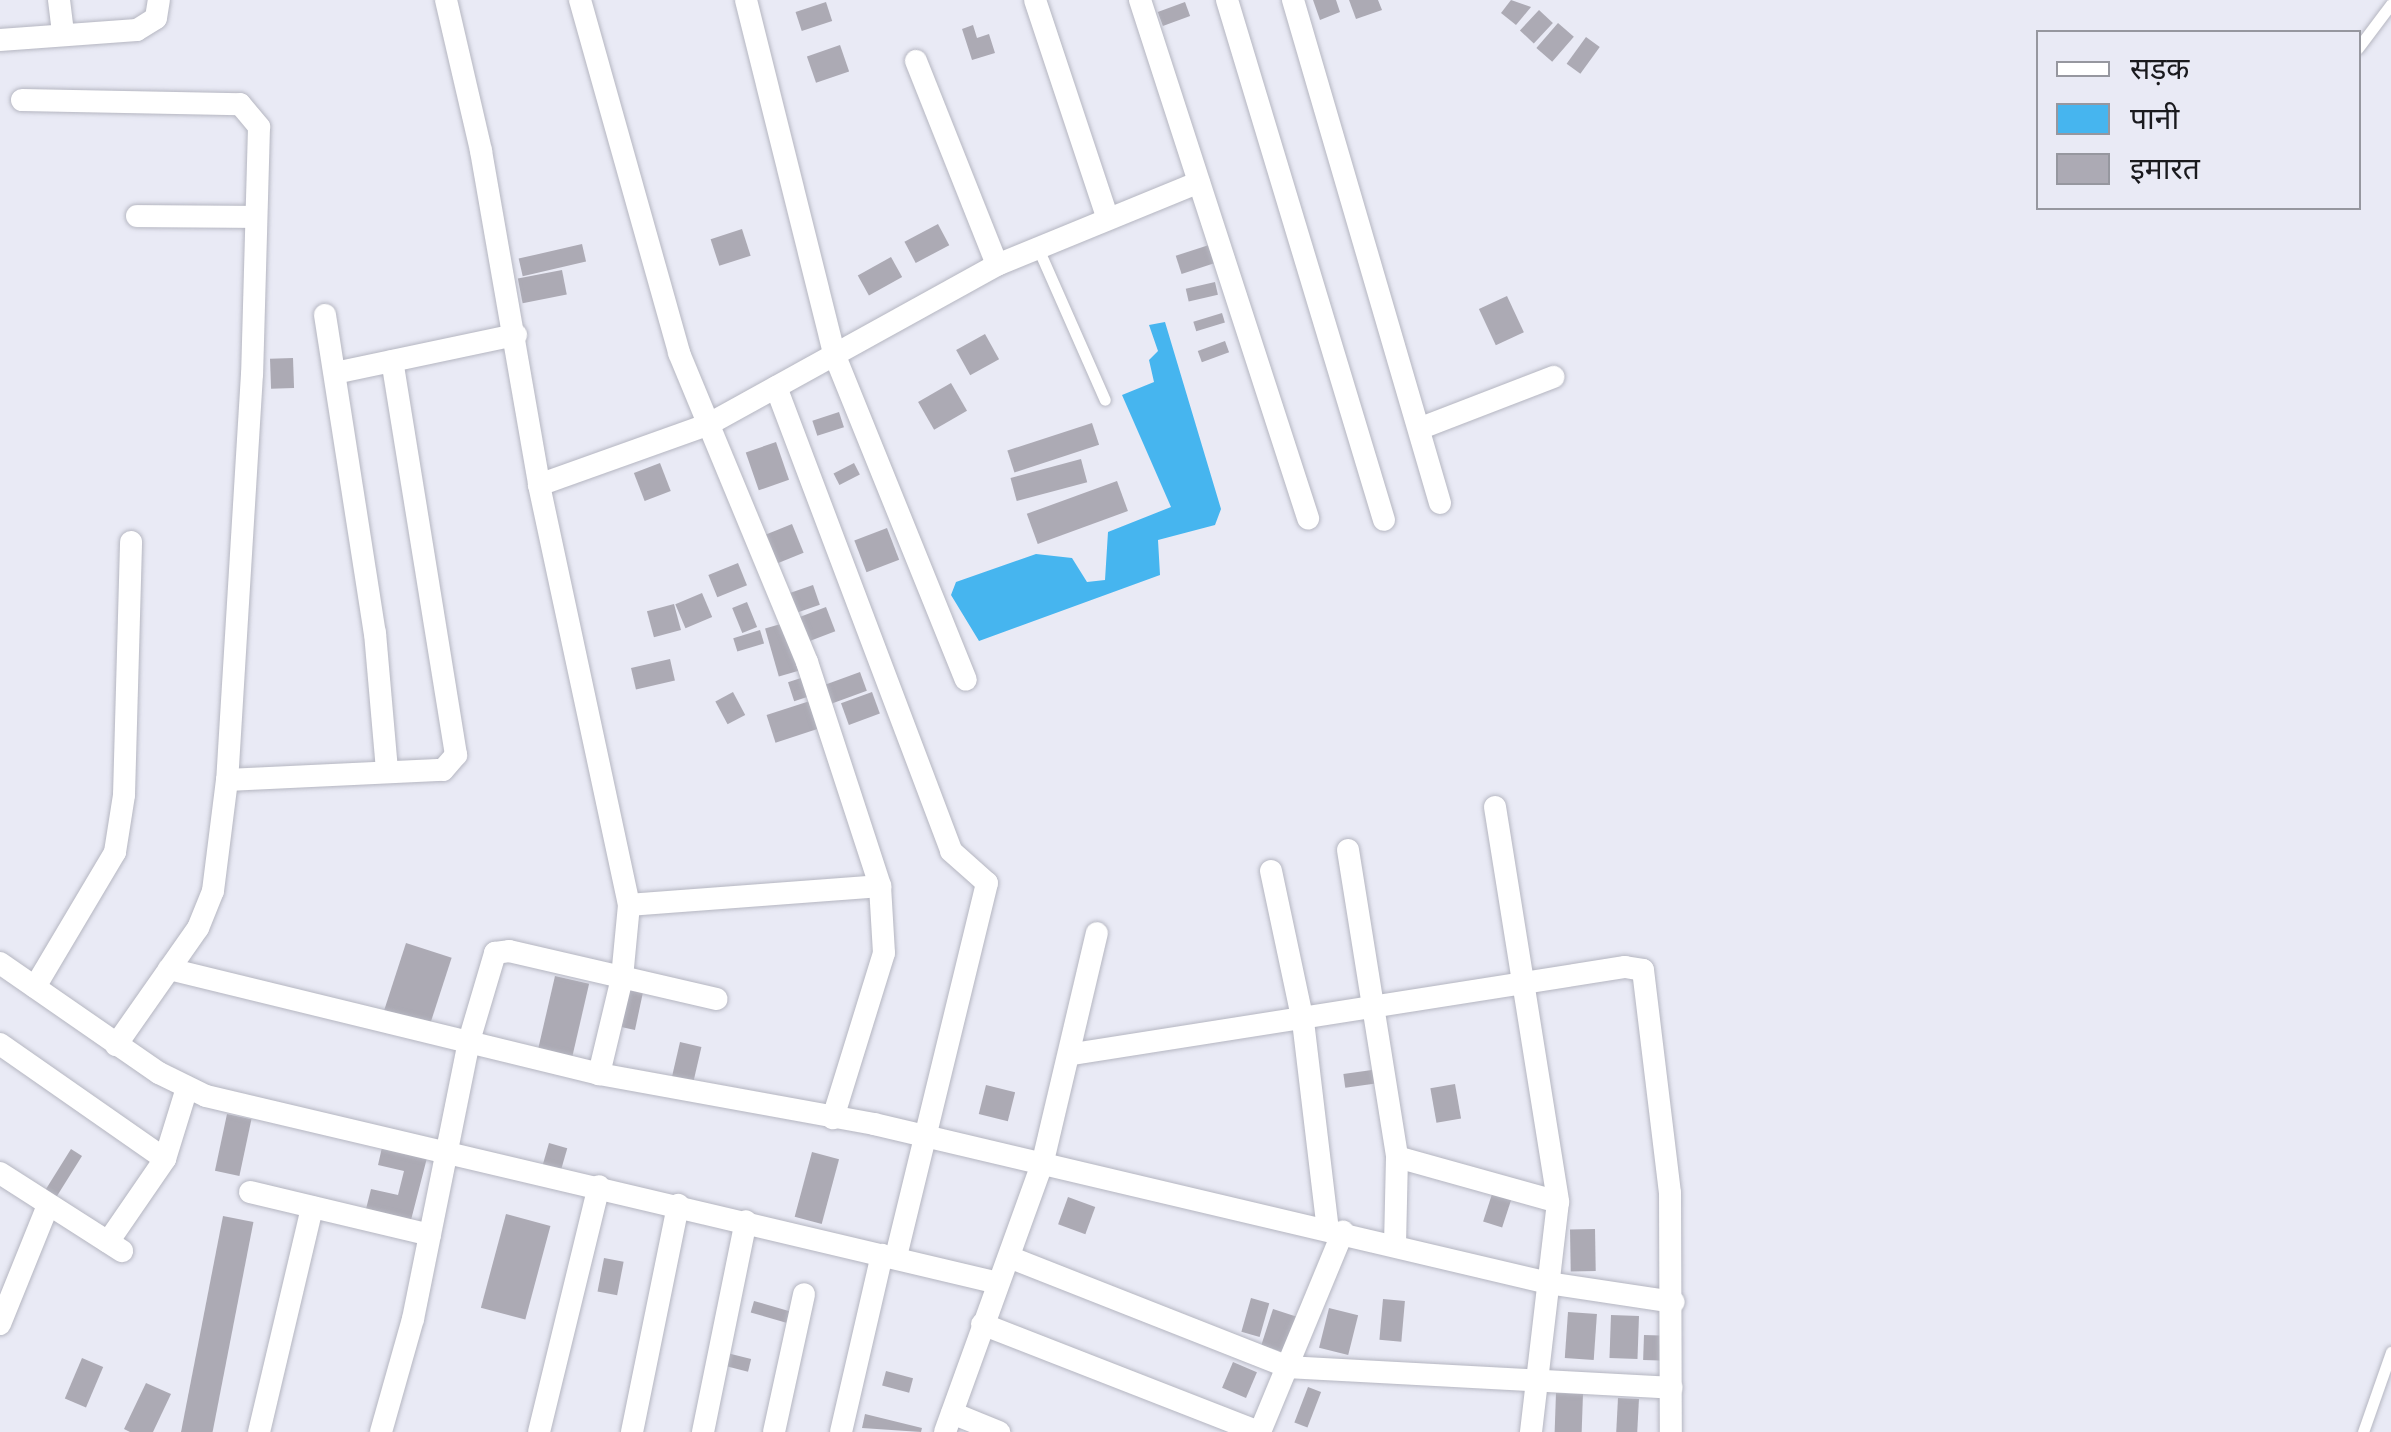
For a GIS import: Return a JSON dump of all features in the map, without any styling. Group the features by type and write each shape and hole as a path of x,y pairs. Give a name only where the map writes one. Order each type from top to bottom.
{"street":[{"path":"59,0 63,34"},
{"path":"0,40 137,30 156,18 159,0"},
{"path":"446,0 516,334 538,485 629,905 622,978 599,1074"},
{"path":"580,0 674,336 807,662 880,886 884,953 833,1118"},
{"path":"746,0 835,356 966,680"},
{"path":"1035,0 1107,217"},
{"path":"1140,0 1308,518"},
{"path":"1226,0 1384,520"},
{"path":"1293,0 1440,502"},
{"path":"916,61 997,265"},
{"path":"22,100 240,104 259,128 252,374 227,780 213,891 198,928 116,1046"},
{"path":"538,485 709,424 997,265 1199,182"},
{"path":"137,216 254,217"},
{"path":"325,314 375,633 387,771"},
{"path":"335,374 516,334"},
{"path":"227,780 443,770 456,755 392,361"},
{"path":"1421,428 1553,378"},
{"path":"776,387 952,850 986,883 926,1136 841,1432"},
{"path":"35,987 99,884 119,834 131,542"},
{"path":"1495,807 1558,1202 1534,1377 1531,1432"},
{"path":"1348,850 1396,1157 1395,1242"},
{"path":"982,1324 1260,1432 1288,1367 1336,1231 1303,1020 1272,871"},
{"path":"629,905 880,886"},
{"path":"999,1432 948,1423 1043,1161 1073,1054 1097,933"},
{"path":"382,1432 430,1235 468,1041 495,953 509,950 717,999"},
{"path":"0,963 116,1046 186,1088 240,1106 447,1148 998,1283"},
{"path":"1073,1054 1374,1011 1636,966 1648,978 1670,1193 1674,1302 1671,1432"},
{"path":"169,970 599,1074 1043,1161 1395,1242 1548,1283 1674,1302"},
{"path":"0,1044 165,1159"},
{"path":"0,1174 115,1247 165,1159 186,1088"},
{"path":"1396,1157 1558,1202"},
{"path":"539,1432 599,1186"},
{"path":"250,1192 430,1235"},
{"path":"0,1324 48,1205"},
{"path":"632,1432 678,1205"},
{"path":"258,1432 312,1207"},
{"path":"703,1432 746,1221"},
{"path":"1009,1257 1288,1367 1534,1377 1671,1388"},
{"path":"774,1432 804,1294"}],"lane":[{"path":"2361,44 2391,4"},
{"path":"1038,246 1105,400"},
{"path":"2363,1432 2391,1352"}],"water":[{"path":"1165,322 1221,509 1215,525 1158,540 1160,575 979,641 951,595 956,582 1036,554 1072,558 1087,582 1105,580 1108,532 1171,507 1122,395 1154,382 1149,360 1158,351 1149,325"}],"building":[{"path":"1313,0 1336,0 1340,12 1320,20"},
{"path":"1349,0 1378,0 1382,10 1356,19"},
{"path":"1511,0 1531,7 1516,25 1501,13"},
{"path":"826,2 832,21 802,31 796,12"},
{"path":"1185,2 1190,16 1163,26 1158,12"},
{"path":"1539,10 1553,23 1534,43 1520,30"},
{"path":"1558,23 1574,37 1552,62 1536,48"},
{"path":"973,25 977,38 989,34 995,53 972,60 962,29"},
{"path":"1586,37 1600,47 1580,74 1567,64"},
{"path":"840,45 849,71 816,83 807,56"},
{"path":"938,224 949,245 916,263 904,242"},
{"path":"742,229 751,256 719,266 711,239"},
{"path":"582,244 586,262 523,276 519,259"},
{"path":"1209,245 1215,263 1182,274 1176,256"},
{"path":"891,257 902,277 869,296 858,275"},
{"path":"562,270 567,295 523,303 518,279"},
{"path":"1215,282 1218,295 1189,301 1186,289"},
{"path":"1507,296 1524,332 1496,345 1479,309"},
{"path":"1222,313 1225,323 1196,331 1193,322"},
{"path":"985,334 999,359 970,375 956,350"},
{"path":"1225,341 1229,352 1202,362 1198,351"},
{"path":"293,358 294,388 271,389 270,359"},
{"path":"951,383 967,411 934,430 918,402"},
{"path":"839,412 844,427 817,436 812,421"},
{"path":"1092,423 1099,445 1014,472 1007,451"},
{"path":"776,442 789,480 759,490 746,452"},
{"path":"1081,459 1087,482 1017,501 1010,478"},
{"path":"660,463 671,491 645,501 634,473"},
{"path":"854,463 860,475 839,485 834,473"},
{"path":"1117,481 1128,511 1038,544 1027,514"},
{"path":"792,524 804,553 776,564 764,535"},
{"path":"887,528 899,560 867,572 854,541"},
{"path":"738,563 747,585 717,597 708,575"},
{"path":"813,585 820,605 792,614 786,594"},
{"path":"702,593 712,617 685,628 675,604"},
{"path":"747,602 757,627 742,633 732,608"},
{"path":"674,604 681,630 654,637 647,611"},
{"path":"826,607 835,631 805,643 795,619"},
{"path":"791,621 805,669 779,677 765,628"},
{"path":"760,630 764,643 737,652 733,638"},
{"path":"670,659 675,680 636,689 631,668"},
{"path":"860,672 867,691 826,706 820,687"},
{"path":"807,676 813,695 794,701 788,682"},
{"path":"733,692 745,715 728,724 715,701"},
{"path":"872,692 880,714 849,725 841,703"},
{"path":"816,699 825,727 776,743 767,715"},
{"path":"406,943 452,958 428,1031 382,1016"},
{"path":"555,976 589,984 571,1061 537,1053"},
{"path":"630,986 644,989 635,1030 621,1027"},
{"path":"680,1042 701,1047 693,1083 672,1078"},
{"path":"1379,1069 1381,1083 1345,1088 1343,1074"},
{"path":"1455,1084 1461,1118 1436,1123 1430,1088"},
{"path":"986,1085 1015,1092 1008,1121 979,1114"},
{"path":"227,1114 251,1119 239,1176 215,1171"},
{"path":"383,1143 428,1154 411,1220 366,1209 371,1189 398,1195 404,1171 378,1165"},
{"path":"549,1143 567,1148 561,1171 542,1166"},
{"path":"71,1149 82,1156 55,1199 44,1192"},
{"path":"812,1152 839,1159 822,1224 795,1217"},
{"path":"1493,1191 1512,1197 1502,1228 1483,1221"},
{"path":"1068,1197 1095,1207 1085,1234 1058,1224"},
{"path":"506,1214 550,1226 525,1320 481,1308"},
{"path":"223,1216 253,1222 213,1432 181,1432"},
{"path":"1570,1229 1595,1229 1596,1271 1571,1271"},
{"path":"604,1258 624,1262 617,1295 598,1291"},
{"path":"1251,1298 1269,1303 1260,1337 1241,1332"},
{"path":"1383,1299 1405,1301 1401,1342 1379,1340"},
{"path":"754,1301 790,1311 786,1323 751,1313"},
{"path":"1329,1308 1358,1315 1348,1355 1319,1348"},
{"path":"1273,1309 1297,1317 1285,1353 1261,1345"},
{"path":"1568,1312 1597,1314 1594,1360 1565,1358"},
{"path":"1611,1315 1639,1316 1637,1359 1609,1358"},
{"path":"1644,1335 1669,1336 1668,1361 1643,1360"},
{"path":"723,1352 751,1359 748,1372 720,1365"},
{"path":"82,1358 103,1367 86,1407 65,1399"},
{"path":"1233,1362 1257,1372 1246,1398 1222,1388"},
{"path":"886,1371 913,1378 909,1393 882,1385"},
{"path":"146,1383 171,1394 153,1432 130,1432 124,1429"},
{"path":"1308,1387 1321,1392 1307,1427 1294,1422"},
{"path":"1556,1393 1583,1394 1582,1432 1555,1432"},
{"path":"1618,1398 1639,1399 1637,1432 1616,1432"},
{"path":"865,1414 922,1428 921,1432 862,1428"}]}
